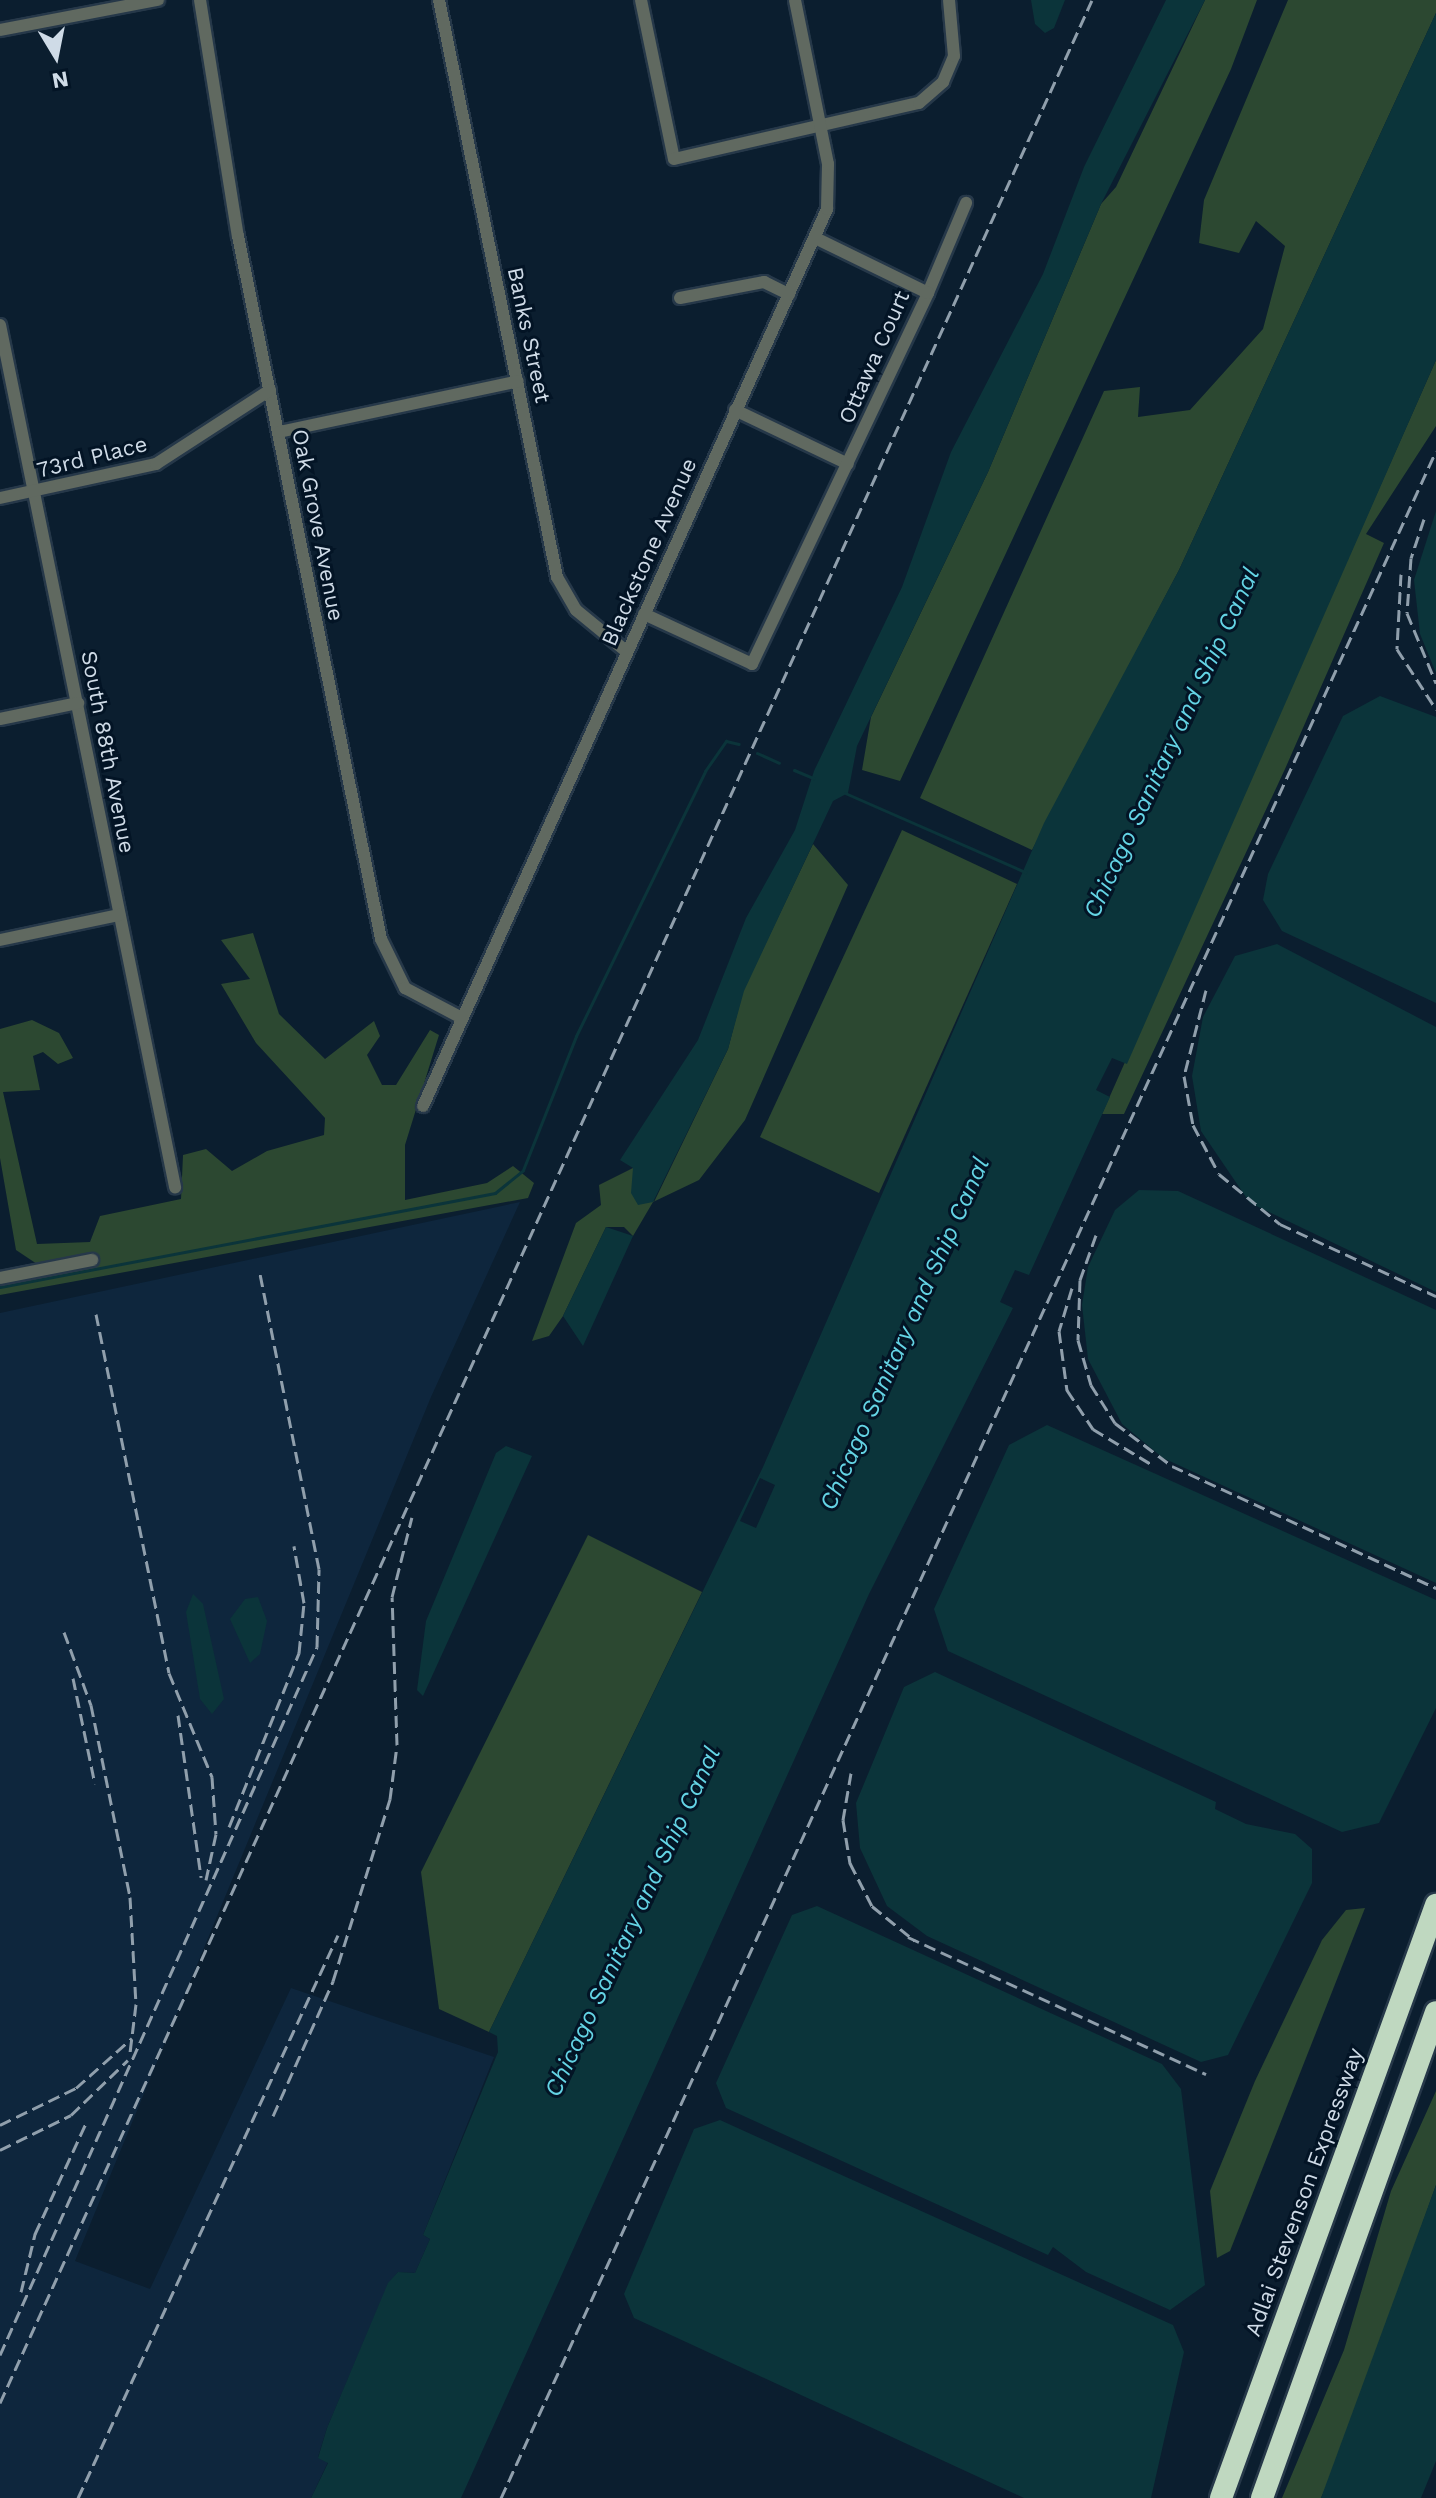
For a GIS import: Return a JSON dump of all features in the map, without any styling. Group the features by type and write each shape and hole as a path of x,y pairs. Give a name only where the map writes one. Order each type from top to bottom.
{"highway":[{"name":"Adlai Stevenson Expressway","path":"1221,2498 1436,1905"},
{"path":"1262,2498 1436,2012"}],"street":[{"path":"0,30 158,0"},
{"name":"Oak Grove Avenue","path":"200,0 270,390 384,949 416,998 462,1018"},
{"name":"Banks Street","path":"439,0 557,577 576,610 626,651"},
{"path":"641,0 674,159 904,110 933,93 954,56 949,0"},
{"name":"Blackstone Avenue","path":"423,1106 815,238 829,193 821,128 795,0"},
{"path":"928,293 966,203"},
{"name":"Ottawa Court","path":"644,614 752,664 928,293 815,238"},
{"path":"680,298 764,282 789,294"},
{"name":"South 88th Avenue","path":"0,325 175,1187"},
{"path":"279,432 518,381"},
{"name":"73rd Place","path":"0,498 156,464 270,390"},
{"path":"735,410 848,464"},
{"path":"0,719 78,703"},
{"path":"0,940 119,915"},
{"path":"0,1278 92,1260"}],"shaded area":[{"path":"1205,0 1257,0 1231,69 900,781 862,770 871,717 988,472 1101,204 1116,187"},
{"path":"1288,0 1436,0 1436,13 1179,570 1032,850 920,798 1104,391 1140,387 1138,417 1190,410 1263,329 1285,246 1256,221 1239,253 1199,243 1204,200"},
{"path":"1436,360 1436,426 1366,534 1384,543 1285,769 1124,1114 1102,1114"},
{"path":"902,830 1017,884 879,1193 760,1137"},
{"path":"813,844 848,885 745,1120 699,1180 654,1201 728,1049 743,991"},
{"path":"253,933 279,1014 325,1059 374,1021 380,1036 367,1055 382,1085 396,1085 430,1030 439,1035 405,1145 405,1200 487,1183 513,1166 534,1183 528,1198 0,1295 0,1282 40,1266 16,1250 0,1158 0,1029 32,1020 59,1033 73,1058 58,1064 43,1052 33,1056 40,1090 3,1092 37,1244 90,1242 100,1216 181,1199 183,1155 206,1149 232,1171 267,1151 324,1135 325,1118 256,1043 221,984 250,979 221,940"},
{"path":"633,1168 654,1202 633,1236 624,1227 606,1227 563,1316 549,1336 532,1341 576,1223 601,1205 599,1185"},
{"path":"520,1202 431,1397 75,2261 150,2289 291,1988 494,2057 423,2235 430,2239 415,2273 398,2272 389,2283 327,2428 318,2457 328,2462 311,2498 0,2498 0,1313"},
{"path":"588,1535 702,1592 489,2032 439,2009 421,1872"},
{"path":"1365,1908 1230,2251 1217,2258 1210,2191 1255,2081 1322,1940 1346,1910"},
{"path":"1436,2091 1436,2185 1341,2454 1321,2498 1282,2498 1344,2350 1391,2191"}],"water":[{"path":"1031,0 1065,0 1054,28 1045,33 1035,24"},
{"path":"1166,0 1205,0 1101,204 988,472 857,746 848,793 833,801 744,991 728,1049 653,1202 638,1205 631,1193 633,1168 620,1160 698,1040 746,918 795,830 814,771 902,587 951,452 1043,274 1084,167"},
{"name":"Chicago Sanitary and Ship Canal","path":"1436,13 1436,360 1127,1064 1112,1058 1096,1090 1110,1097 1029,1275 1015,1270 1000,1302 1013,1308 869,1594 461,2498 311,2498 328,2463 318,2458 327,2428 388,2283 398,2272 415,2273 430,2239 423,2235 498,2052 497,2036 489,2032 763,1467 1044,823 1179,570"},
{"path":"1436,511 1436,673 1420,634 1414,580"},
{"path":"1380,696 1436,717 1436,1003 1282,931 1263,900 1268,874 1343,716"},
{"path":"1277,944 1436,1027 1436,1292 1250,1203 1201,1131 1192,1076 1203,1017 1235,956"},
{"path":"1139,1190 1178,1191 1436,1310 1436,1583 1163,1458 1122,1424 1088,1359 1082,1305 1088,1267 1115,1210"},
{"path":"606,1227 633,1236 583,1346 563,1316"},
{"path":"1047,1425 1436,1600 1436,1708 1379,1823 1342,1832 948,1651 934,1609 1009,1445"},
{"path":"506,1446 532,1456 423,1696 417,1690 426,1621 496,1453"},
{"path":"193,1594 203,1604 224,1699 212,1714 200,1699 186,1612"},
{"path":"258,1597 267,1621 260,1654 250,1663 230,1619 245,1599"},
{"path":"935,1672 1216,1802 1215,1809 1246,1824 1295,1834 1312,1849 1312,1883 1228,2055 1201,2062 927,1936 887,1906 860,1848 856,1803 904,1687"},
{"path":"817,1906 1162,2064 1181,2089 1205,2285 1170,2310 1086,2272 1053,2247 1048,2255 726,2108 716,2083 792,1915"},
{"path":"720,2120 1173,2325 1184,2352 1151,2498 1024,2498 634,2318 624,2294 694,2129"},
{"path":"1436,2185 1436,2461 1421,2498 1321,2498"}],"pier":[{"path":"760,1478 775,1485 756,1528 740,1521"}],"waterway":[{"path":"0,1287 495,1193 523,1170 576,1036 705,771 726,741 739,744"},
{"path":"757,753 779,763"},
{"path":"794,770 813,778"},
{"path":"845,793 1025,872"}],"railway":[{"path":"0,2403 1092,0"},
{"path":"501,2498 1436,451"},
{"path":"1424,519 1411,558 1407,613 1436,683"},
{"path":"1401,574 1397,649 1436,709"},
{"path":"1206,990 1184,1076 1193,1125 1219,1174 1280,1224 1436,1296"},
{"path":"1096,1235 1080,1280 1078,1340 1091,1385 1115,1423 1172,1466 1436,1588"},
{"path":"0,2355 317,1647 319,1569 260,1273"},
{"path":"1072,1288 1059,1331 1067,1390 1093,1429 1151,1464"},
{"path":"96,1314 169,1673 212,1777 216,1834 206,1880"},
{"path":"273,2116 333,1981 390,1799 397,1745 392,1597 412,1517"},
{"path":"229,1827 299,1653 304,1603 294,1546"},
{"path":"64,1632 91,1705 130,1897 136,2004 130,2053"},
{"path":"73,1678 95,1784"},
{"path":"178,1715 201,1877"},
{"path":"851,1773 843,1820 850,1863 872,1906 915,1941"},
{"path":"78,2498 338,1935"},
{"path":"908,1937 1206,2074"},
{"path":"0,2125 76,2088 132,2038"},
{"path":"0,2150 71,2115 128,2060"},
{"path":"21,2292 35,2234 86,2123"}]}
